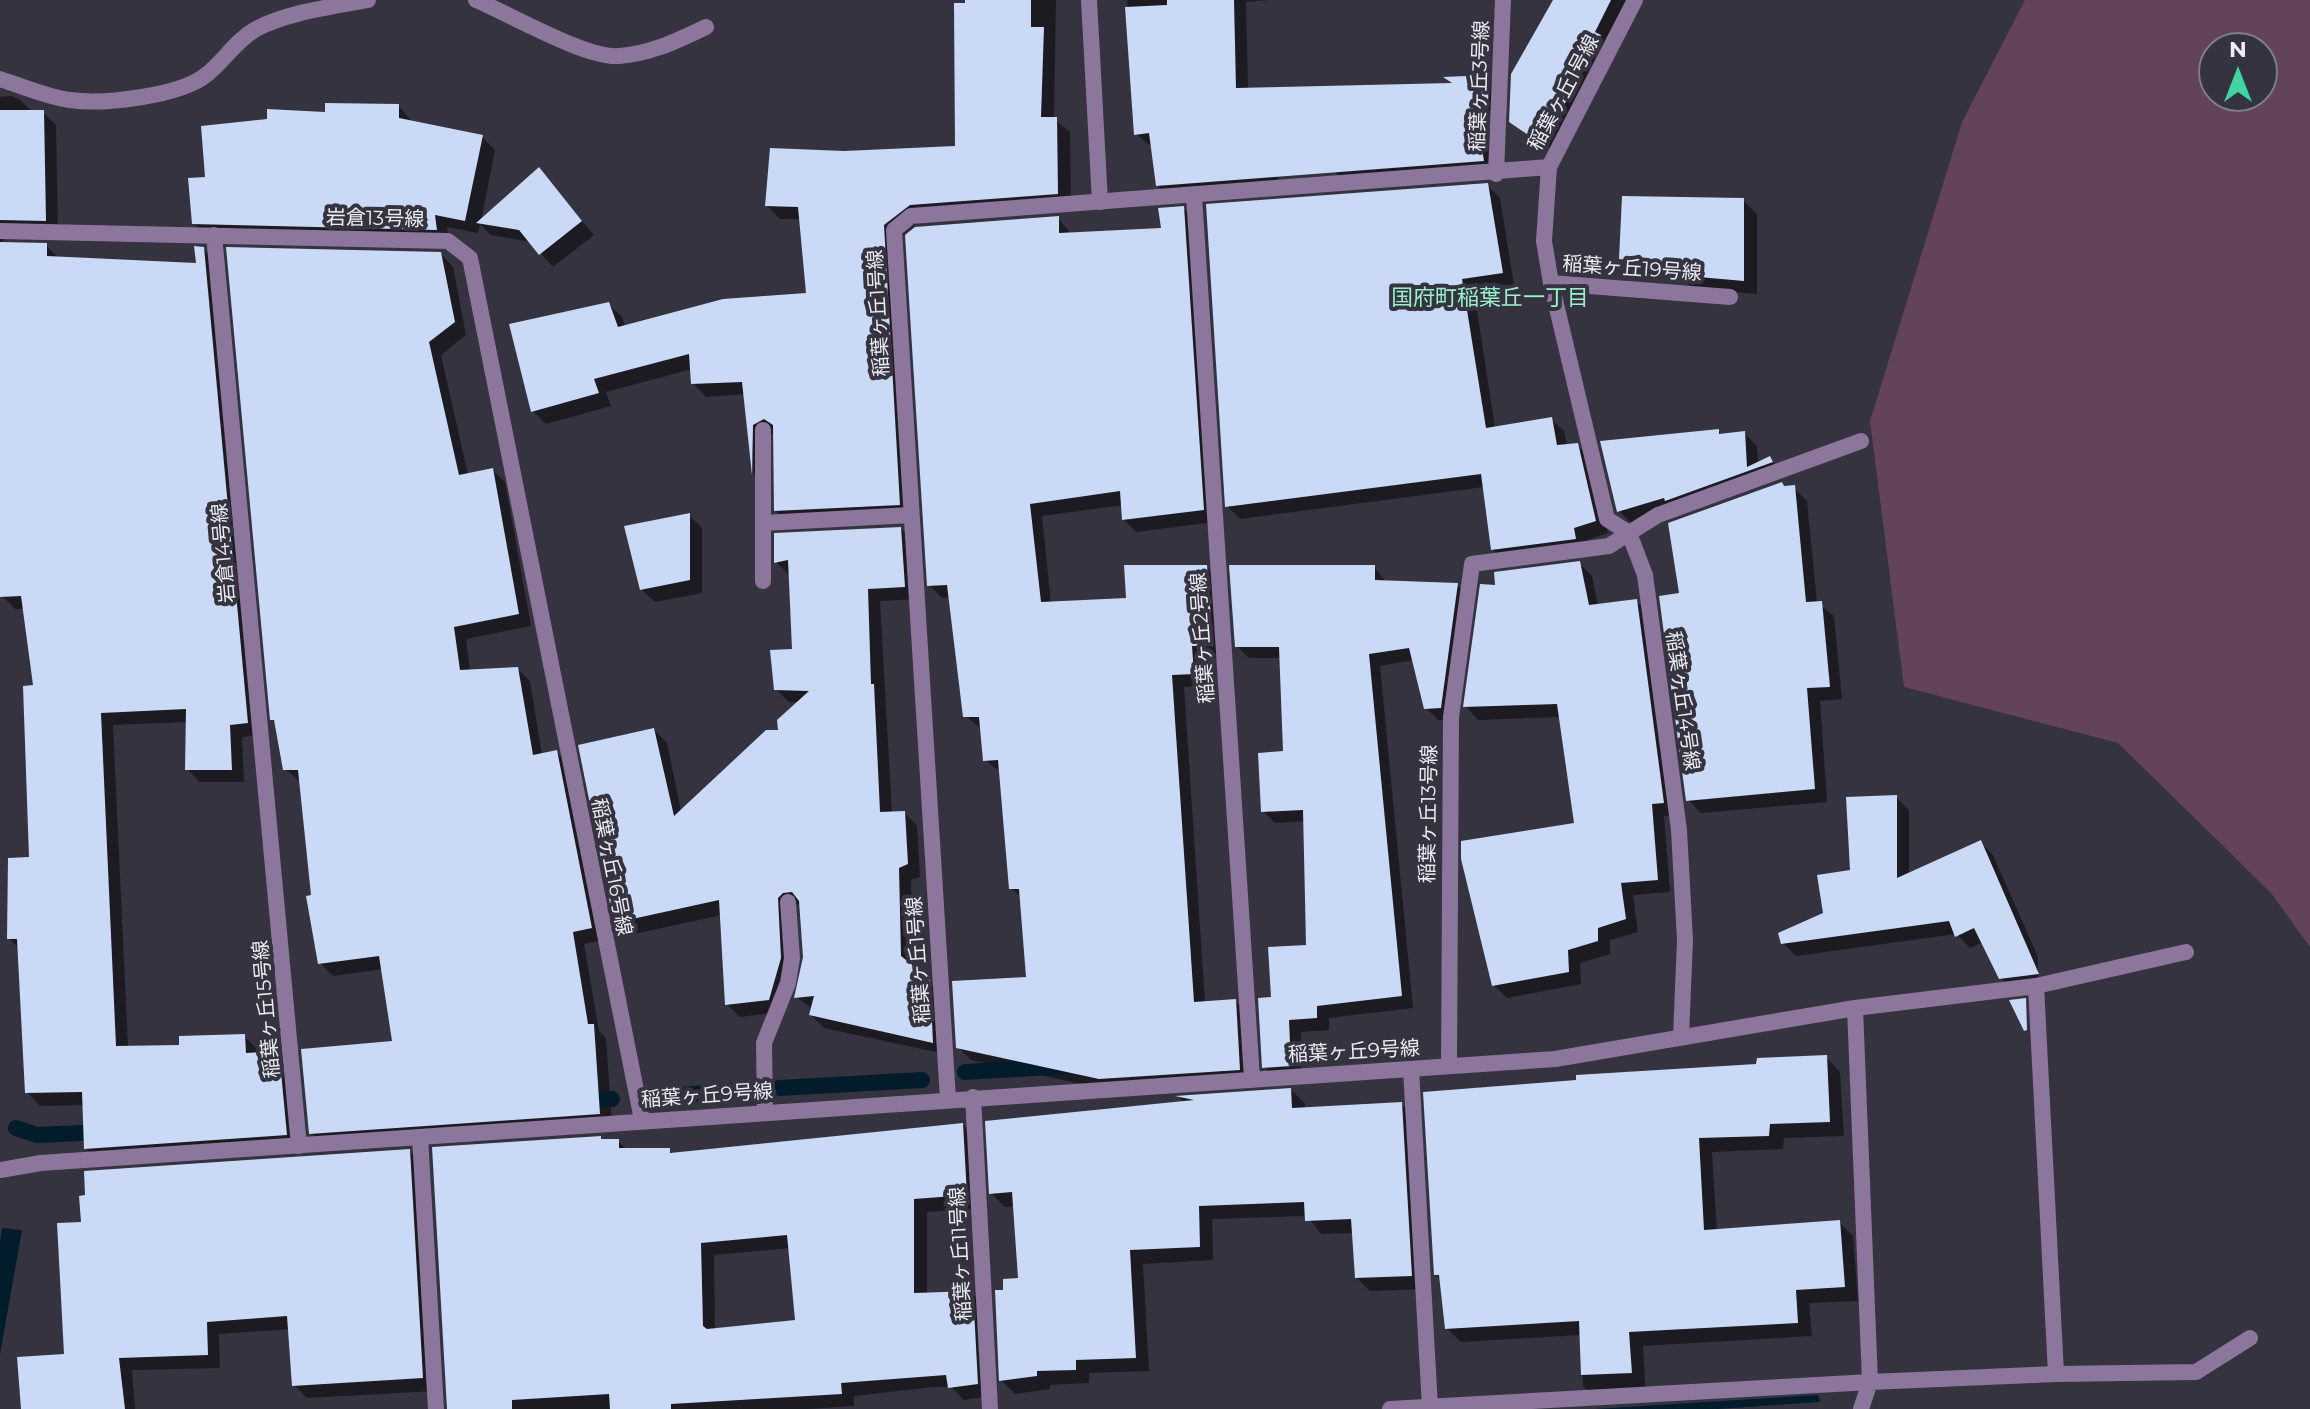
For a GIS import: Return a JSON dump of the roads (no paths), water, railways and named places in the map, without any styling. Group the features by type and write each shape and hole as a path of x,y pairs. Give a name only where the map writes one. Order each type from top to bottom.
{"street":[{"path":"0,79 68,100 102,102 183,88 205,76 233,46 256,29 322,9 368,0"},
{"path":"476,0 588,51 616,57 654,51 706,27"},
{"path":"1089,0 1100,202"},
{"name":"稲葉ヶ丘3号線","path":"1496,174 1503,0"},
{"name":"稲葉ヶ丘1号線","path":"948,1099 894,230 911,216 1496,174 1549,167 1635,0"},
{"name":"稲葉ヶ丘19号線","path":"1549,167 1544,241 1551,283 1730,297"},
{"name":"稲葉ヶ丘2号線","path":"1194,196 1252,1078"},
{"name":"岩倉13号線","path":"0,231 448,241 470,258 542,620"},
{"name":"岩倉14号線","path":"214,235 274,868"},
{"path":"1551,283 1593,448 1607,519 1629,533 1658,515 1861,441"},
{"path":"763,430 763,581"},
{"path":"763,523 911,515"},
{"name":"稲葉ヶ丘13号線","path":"1449,1066 1451,717 1472,564 1609,546 1629,533"},
{"name":"稲葉ヶ丘14号線","path":"1629,533 1645,575 1679,830 1685,940 1681,1037"},
{"name":"稲葉ヶ丘16号線","path":"542,620 642,1120"},
{"name":"稲葉ヶ丘15号線","path":"274,868 299,1146"},
{"path":"765,1111 764,1043 788,983 792,958 788,902"},
{"name":"稲葉ヶ丘9号線","path":"0,1170 41,1163 765,1111 1555,1059 1855,1008 2036,986 2186,952"},
{"path":"2036,986 2056,1374"},
{"path":"1855,1008 1870,1382 1861,1409"},
{"path":"1411,1069 1430,1407"},
{"name":"稲葉ヶ丘11号線","path":"973,1097 990,1409"},
{"path":"420,1137 436,1409"},
{"path":"1390,1409 1870,1382 2196,1372 2250,1338"}],"water":[{"path":"2,1228 22,1230 0,1354 0,1242"},
{"path":"1818,1395 1820,1402 1718,1409 1595,1409"}],"waterway":[{"path":"965,1072 1067,1066"},
{"path":"779,1088 922,1080"},
{"path":"665,1096 748,1090"},
{"path":"578,1101 612,1099"},
{"path":"16,1128 37,1135 103,1132"}],"district":[{"name":"国府町稲葉丘一丁目","path":"1490,299"}]}
